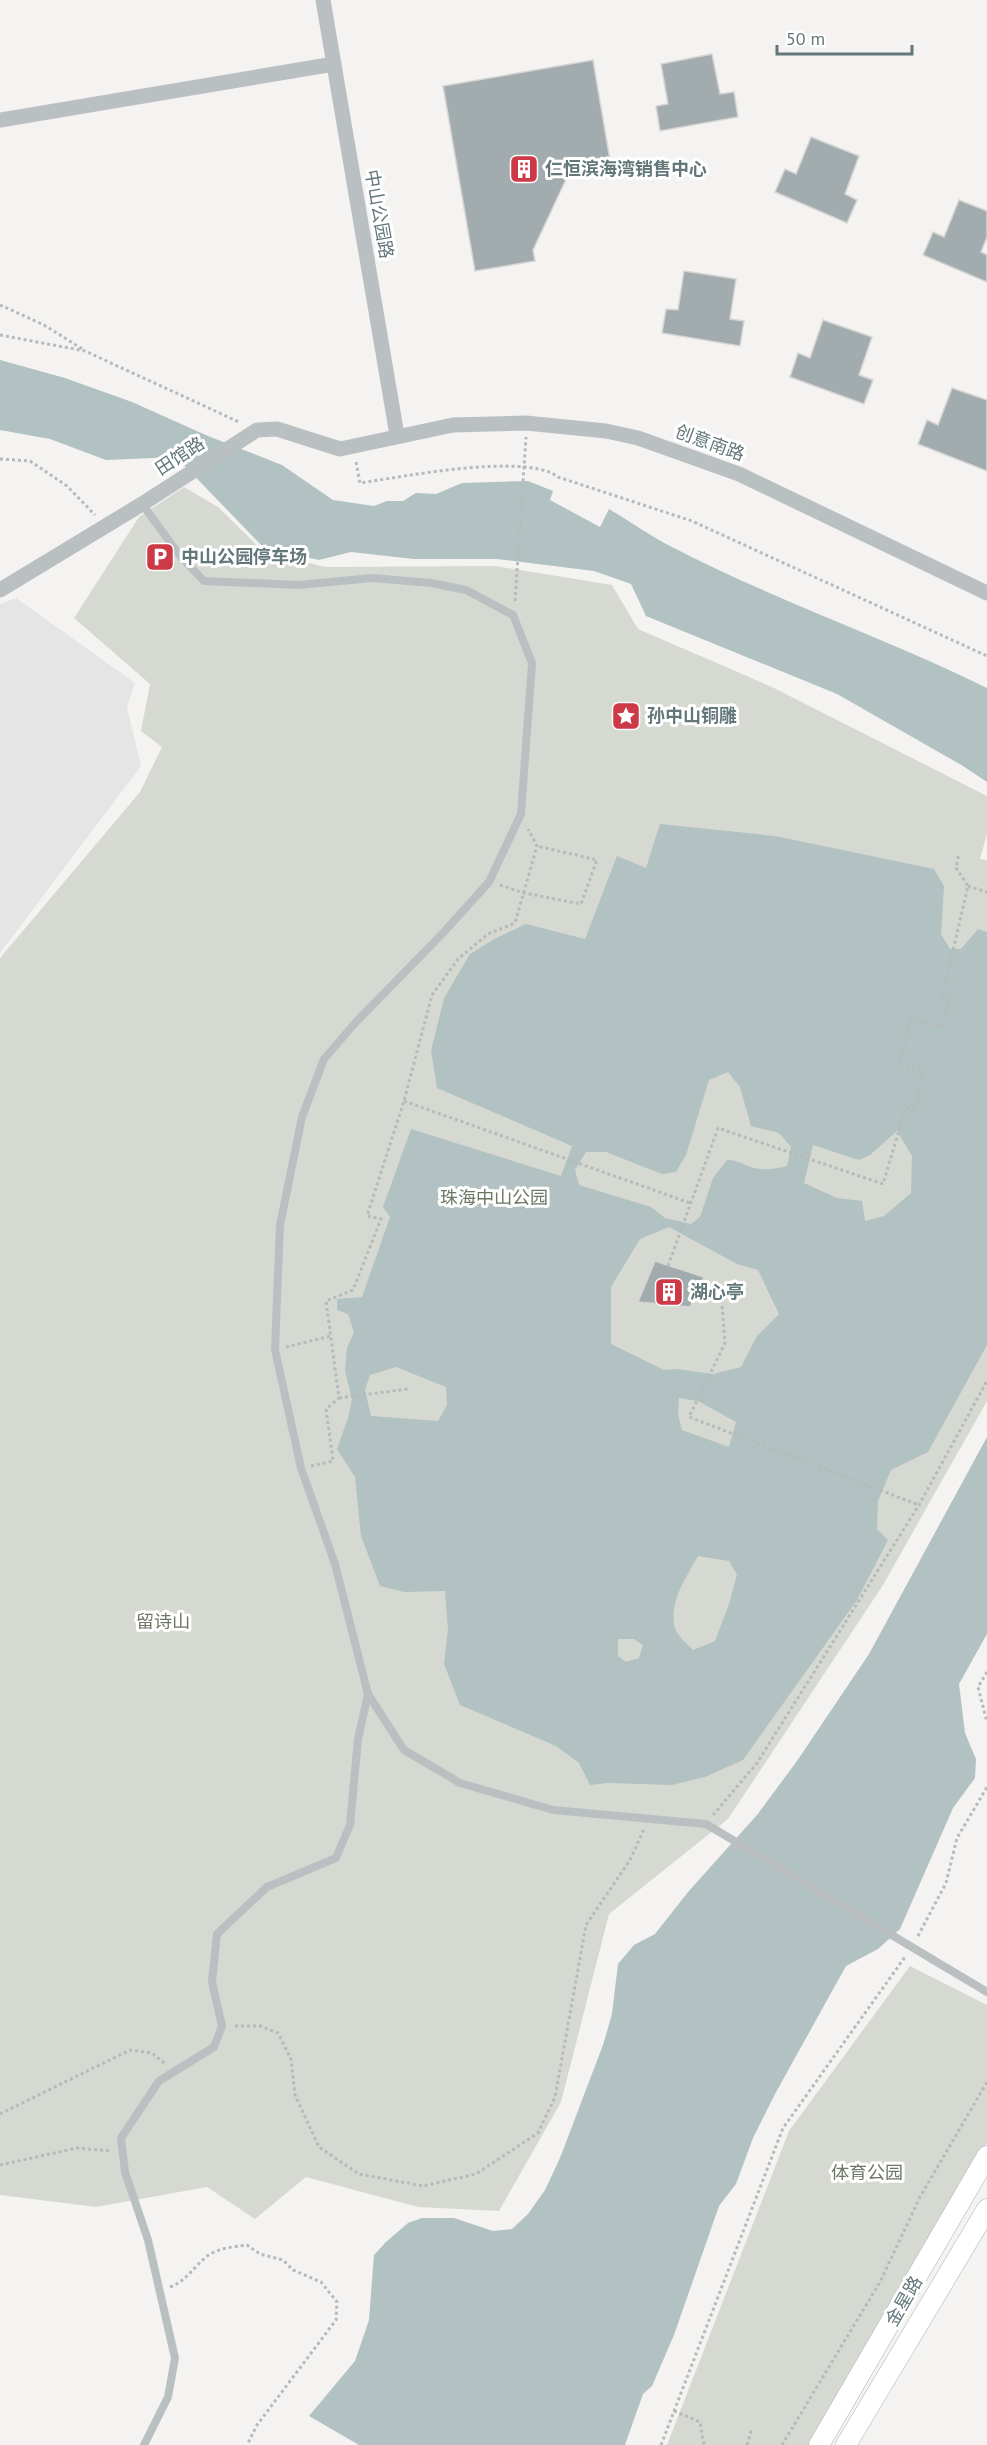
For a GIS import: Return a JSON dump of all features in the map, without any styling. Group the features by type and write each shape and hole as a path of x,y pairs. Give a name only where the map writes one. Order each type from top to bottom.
{"street":[{"name":"中山公园路","path":"323,0 397,435"},
{"path":"0,120 334,64"},
{"name":"创意南路","path":"397,435 453,425 526,423 606,431 678,451 739,474 987,593"},
{"path":"257,430 277,429 339,449 397,435"},
{"name":"田馆路","path":"0,590 142,504 257,430"},
{"name":"金星路","path":"819,2445 987,2156"},
{"name":"金星路","path":"846,2445 986,2212"}],"lane":[{"path":"142,504 181,557 204,581 300,585 372,578 430,583 466,590 513,615 532,663 521,814 489,882 356,1022 324,1059 302,1117 280,1225 275,1350 301,1468 335,1564 368,1694 404,1750 459,1783 553,1810 706,1824 987,1992"},
{"path":"144,2445 168,2397 175,2358 148,2240 125,2172 121,2138 159,2081 214,2048 222,2026 212,1982 218,1934 267,1887 336,1858 350,1825 358,1739 368,1694"}],"path":[{"path":"0,305 44,325 85,351 257,430"},
{"path":"0,335 85,351"},
{"path":"513,615 525,467 526,423"},
{"path":"354,446 360,483 482,467 525,467 549,470 558,477 692,521 987,656"},
{"path":"0,459 30,461 68,486 105,526"},
{"path":"339,1398 326,1300 353,1290 381,1219 367,1216 404,1101 432,995 458,958 488,934 515,923 537,846 521,814"},
{"path":"489,882 524,893 581,904 597,860 537,846"},
{"path":"959,853 957,868 968,886 987,892"},
{"path":"668,1266 718,1128 883,1184 906,1107 915,1112 923,1071 900,1064 911,1018 942,1028 950,997 940,996 944,989 968,886"},
{"path":"404,1101 690,1203"},
{"path":"701,1283 721,1292 725,1343 689,1417 919,1505"},
{"path":"275,1350 331,1336"},
{"path":"706,1824 757,1763 919,1505 987,1381"},
{"path":"301,1468 333,1461 326,1409 339,1398 408,1389"},
{"path":"987,1672 978,1687 987,1722"},
{"path":"661,2445 783,2128 912,1948 946,1883 957,1838 987,1787"},
{"path":"222,2026 260,2026 279,2033 291,2059 295,2095 319,2147 359,2174 423,2186 476,2174 538,2133 555,2097 586,1925 630,1860 649,1819"},
{"path":"0,2114 130,2049 152,2053 174,2072"},
{"path":"782,2445 880,2282 920,2197 987,2082"},
{"path":"0,2165 76,2148 122,2152"},
{"path":"160,2292 181,2283 207,2256 225,2248 247,2245 260,2254 283,2260 293,2270 321,2282 337,2302 336,2320 257,2425 247,2445"},
{"path":"674,2411 700,2422 704,2445"},
{"path":"747,2445 752,2428"}],"shaded area":[{"path":"0,360 65,378 132,402 208,436 282,465 333,500 374,506 387,501 403,501 416,493 436,494 462,483 528,481 553,491 550,500 600,527 609,509 664,543 711,566 987,688 987,782 837,694 646,616 631,584 594,571 497,559 414,559 351,552 319,560 264,548 176,457 106,460 50,439 0,430"},
{"path":"16,598 135,683 127,707 141,766 0,953 0,604"},
{"path":"660,824 775,836 934,869 944,886 941,934 950,949 961,949 978,929 987,932 987,1345 928,1452 891,1470 878,1501 877,1529 888,1540 857,1600 743,1760 705,1777 672,1785 608,1783 590,1785 579,1763 556,1746 460,1705 444,1664 448,1630 445,1591 404,1592 380,1586 361,1536 355,1477 337,1449 352,1399 345,1371 347,1348 354,1332 348,1314 337,1310 337,1299 362,1297 390,1217 383,1207 411,1129 561,1176 572,1146 437,1088 431,1051 444,998 470,954 496,938 526,924 585,939 617,856 646,868","holes":["728,1072 740,1087 751,1126 779,1133 791,1147 787,1166 760,1169 727,1160 713,1178 700,1217 691,1224 665,1218 651,1207 579,1185 575,1170 586,1152 606,1152 662,1174 676,1172 686,1155 709,1080","897,1131 912,1156 911,1193 884,1216 865,1221 862,1201 837,1198 804,1183 813,1145 859,1160 870,1155","669,1227 737,1264 758,1270 779,1314 757,1336 741,1367 713,1374 677,1369 664,1370 611,1344 611,1287 640,1239","396,1367 446,1387 447,1405 438,1421 371,1416 365,1390 370,1375","679,1398 698,1401 736,1422 729,1447 682,1430 678,1415","698,1556 729,1561 737,1575 715,1641 693,1650 678,1634 674,1619 676,1600","618,1639 634,1639 643,1645 639,1658 626,1662 618,1656"]},
{"path":"987,1437 987,1634 959,1684 965,1733 976,1759 975,1778 953,1808 900,1929 878,1949 846,1966 775,2094 753,2138 736,2184 719,2206 674,2335 652,2386 643,2394 625,2445 359,2445 309,2416 355,2361 369,2320 374,2255 386,2242 408,2223 422,2218 454,2218 493,2231 512,2229 528,2214 545,2190 560,2158 603,2045 612,2014 618,1964 634,1945 655,1934 688,1892 757,1815 797,1761 869,1654"}],"green space":[{"name":"珠海中山公园","path":"184,487 218,507 263,551 325,567 495,566 612,585 638,629 772,687 987,796 987,834 980,859 987,860 987,1401 883,1585 728,1819 609,1914 561,2102 499,2211 418,2207 306,2177 255,2219 207,2187 96,2207 0,2195 0,958 140,792 162,747 141,731 150,684 74,618 139,517"},
{"name":"体育公园","path":"910,1966 987,2005 987,2143 809,2445 667,2445 789,2131"}],"building":[{"path":"712,54 720,94 734,92 738,117 660,131 656,106 668,104 661,64"},
{"name":"仁恒滨海湾销售中心","path":"593,60 611,166 569,173 533,250 535,261 475,271 443,86"},
{"path":"811,137 859,156 845,194 857,200 847,223 775,192 785,169 796,174"},
{"path":"959,200 987,211 987,237 981,252 987,255 987,282 923,255 933,232 944,237"},
{"path":"684,271 736,279 730,319 744,321 740,346 662,333 666,309 678,310"},
{"path":"823,320 872,337 859,375 873,380 864,404 790,377 798,353 810,358"},
{"path":"952,388 987,400 987,471 918,444 927,420 938,425"},
{"name":"湖心亭","path":"655,1261 704,1277 690,1307 638,1302"}],"place":[{"name":"仁恒滨海湾销售中心","path":"524,169"},
{"name":"中山公园停车场","path":"160,557"},
{"name":"孙中山铜雕","path":"626,716"},
{"name":"湖心亭","path":"669,1292"}],"park label":[{"name":"留诗山","path":"163,1622"}]}
